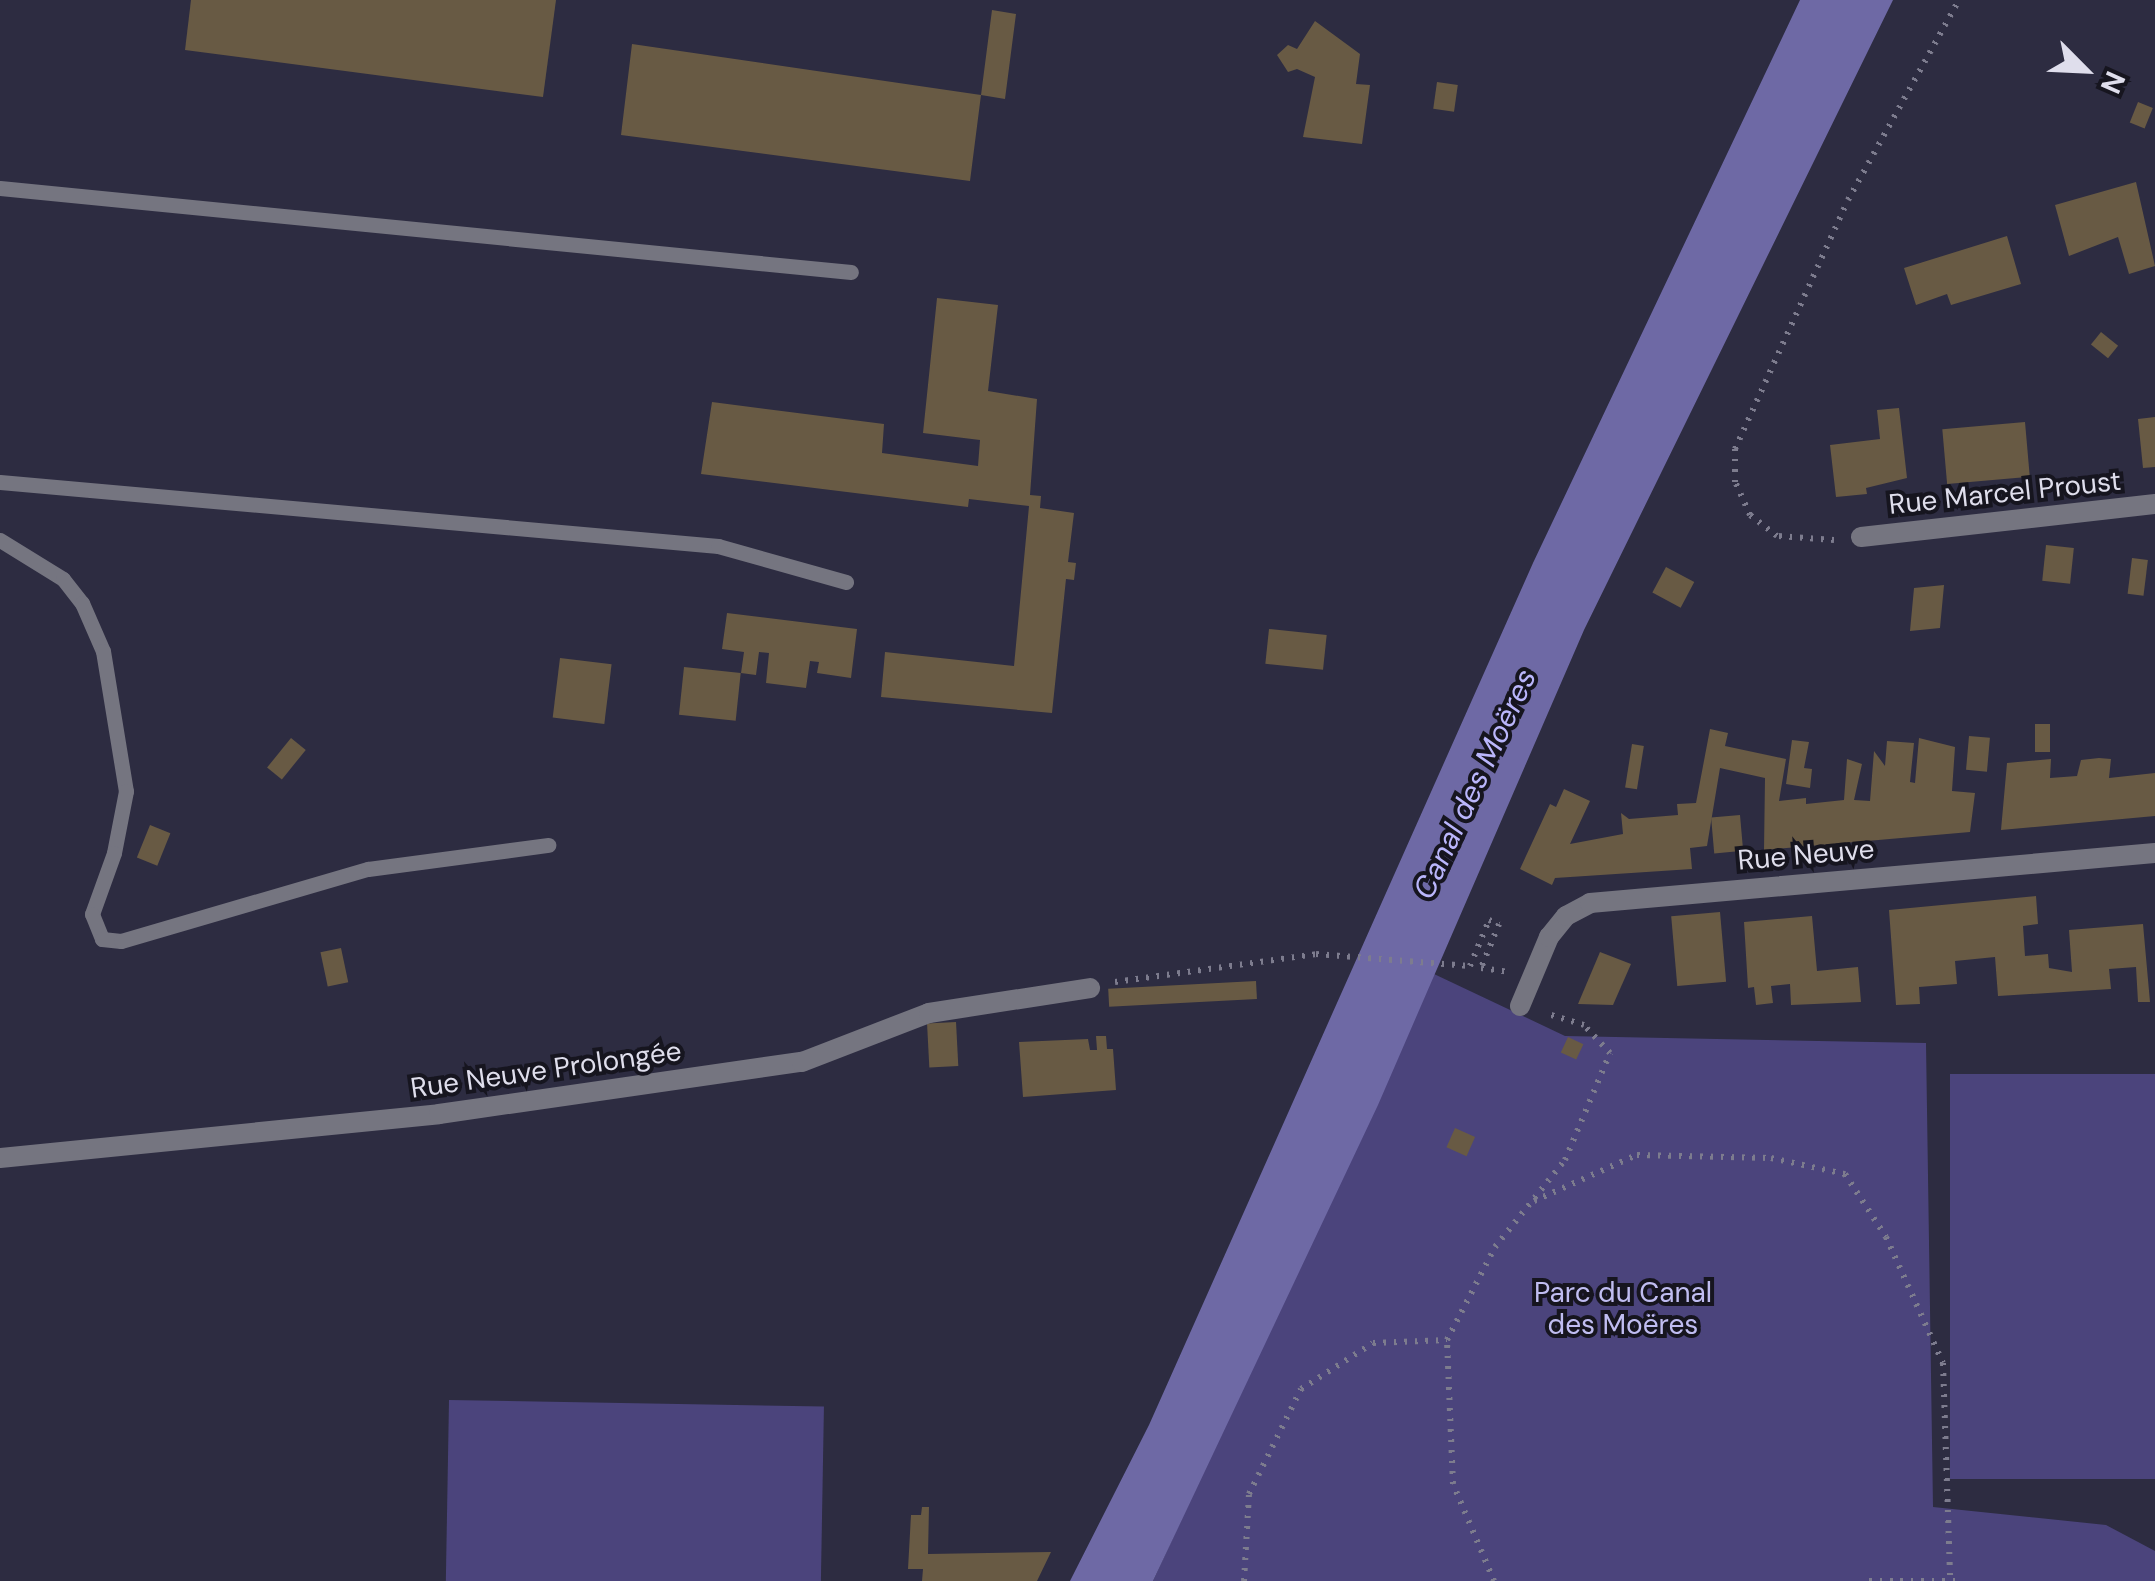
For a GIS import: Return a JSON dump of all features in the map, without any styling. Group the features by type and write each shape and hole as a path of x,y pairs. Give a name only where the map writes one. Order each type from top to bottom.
{"street":[{"name":"Rue Marcel Proust","path":"1861,537 2155,504"},
{"name":"Rue Neuve","path":"1520,1006 1549,937 1566,916 1590,903 2155,853"},
{"name":"Rue Neuve Prolongée","path":"0,1158 439,1114 783,1064 829,1055 940,1010 1090,988"}],"lane":[{"path":"0,188 851,272"},
{"path":"0,482 718,546 846,582"},
{"path":"0,540 63,578 82,603 103,650 126,791 123,822 92,914 102,939 121,942 368,869 548,844"}],"path":[{"path":"1861,537 1811,542 1778,536 1750,515 1734,482 1735,448 1857,183 1959,0"},
{"path":"1150,973 1329,954 1470,966 1489,920 1499,924 1481,968"},
{"path":"1494,1581 1454,1484 1447,1340 1495,1247 1565,1160 1610,1053 1584,1025 1520,1006"},
{"path":"1534,1200 1637,1155 1771,1158 1845,1174 1886,1236 1942,1363 1950,1577"},
{"path":"1244,1581 1249,1494 1301,1389 1373,1343 1447,1340"},
{"path":"1870,1581 1950,1577 1960,1581"}],"green space":[{"name":"Parc du Canal des Moëres","path":"1434,974 1565,1036 1926,1043 1933,1507 2106,1525 2155,1551 2155,1581 1153,1581"},
{"path":"1950,1074 2155,1074 2155,1479 1950,1479"},
{"path":"449,1400 824,1407 821,1581 446,1581"}],"water":[{"name":"Canal des Moëres","path":"1800,0 1893,0 1584,630 1378,1105 1153,1581 1070,1581 1149,1425 1533,563"}],"building":[{"path":"191,0 556,0 543,97 185,50"},
{"path":"992,10 1016,14 1005,99 981,95"},
{"path":"1315,21 1360,54 1356,84 1370,85 1362,144 1303,137 1315,77 1297,69 1288,72 1277,55 1288,45 1297,49"},
{"path":"632,44 981,95 970,181 621,135"},
{"path":"1437,82 1458,85 1454,112 1433,109"},
{"path":"2138,102 2153,108 2145,128 2130,122"},
{"path":"2136,182 2155,266 2129,274 2118,237 2069,256 2055,205"},
{"path":"2007,236 2021,284 1951,305 1947,294 1916,305 1904,268"},
{"path":"937,298 998,305 988,391 1037,399 1030,495 1041,496 1040,508 1074,513 1068,562 1076,563 1074,580 1066,579 1052,713 881,697 885,652 1014,666 1029,506 969,499 968,507 701,474 712,402 884,424 882,453 978,466 980,440 923,433"},
{"path":"2101,332 2118,346 2108,358 2091,344"},
{"path":"1899,408 1907,478 1866,488 1867,494 1836,497 1830,445 1880,439 1877,410"},
{"path":"2155,417 2155,467 2143,468 2138,419"},
{"path":"2025,422 2030,477 1947,484 1942,429"},
{"path":"2046,545 2074,548 2070,584 2042,581"},
{"path":"2132,558 2148,560 2143,596 2128,594"},
{"path":"1666,567 1694,582 1681,608 1652,593"},
{"path":"1944,585 1940,628 1910,631 1914,588"},
{"path":"727,613 857,629 851,678 817,673 819,662 810,661 806,688 766,683 769,653 759,652 756,675 741,673 744,652 722,649"},
{"path":"1269,629 1327,635 1323,670 1265,664"},
{"path":"560,658 612,664 604,724 553,718"},
{"path":"684,667 741,673 736,721 679,715"},
{"path":"2035,724 2050,724 2050,752 2035,752"},
{"path":"1710,729 1728,733 1725,746 1786,759 1779,801 1806,798 1806,804 1844,800 1847,759 1862,764 1854,800 1870,801 1874,751 1885,766 1887,741 1914,743 1910,782 1915,783 1919,738 1955,747 1952,791 1975,793 1970,832 1764,850 1765,778 1720,768 1707,846 1690,848 1692,869 1555,878 1552,885 1520,869 1550,804 1556,807 1564,789 1590,801 1570,844 1623,834 1621,813 1629,819 1678,815 1677,804 1696,803"},
{"path":"1969,736 1990,738 1987,772 1966,770"},
{"path":"291,738 306,750 282,779 267,768"},
{"path":"1792,740 1809,742 1804,768 1812,769 1810,788 1786,784"},
{"path":"1632,744 1644,746 1637,789 1625,787"},
{"path":"2051,759 2050,778 2077,776 2081,760 2111,759 2109,778 2155,773 2155,816 2001,830 2007,763"},
{"path":"1740,815 1743,851 1714,853 1711,818"},
{"path":"150,825 170,833 157,866 137,857"},
{"path":"2036,896 2038,924 2023,926 2025,956 2048,954 2049,968 2072,972 2069,930 2143,924 2150,1002 2138,1002 2136,967 2109,969 2111,989 1998,996 1995,957 1955,961 1957,984 1919,987 1920,1004 1896,1005 1889,910"},
{"path":"1720,912 1726,982 1677,986 1671,916"},
{"path":"1812,916 1817,971 1858,967 1861,1002 1791,1005 1790,984 1771,986 1773,1003 1756,1005 1754,987 1748,988 1744,922"},
{"path":"341,948 348,982 328,987 320,952"},
{"path":"1600,952 1631,964 1613,1005 1578,1004"},
{"path":"1256,981 1257,999 1109,1007 1108,989"},
{"path":"956,1022 958,1066 929,1067 927,1024"},
{"path":"1096,1036 1106,1036 1107,1049 1113,1049 1116,1090 1023,1097 1019,1042 1088,1039 1090,1050 1097,1050"},
{"path":"1568,1037 1583,1044 1576,1060 1561,1052"},
{"path":"1455,1128 1475,1137 1467,1156 1446,1147"},
{"path":"922,1507 929,1507 928,1554 1051,1552 1037,1581 922,1581 923,1569 908,1569 911,1515 921,1515"}]}
